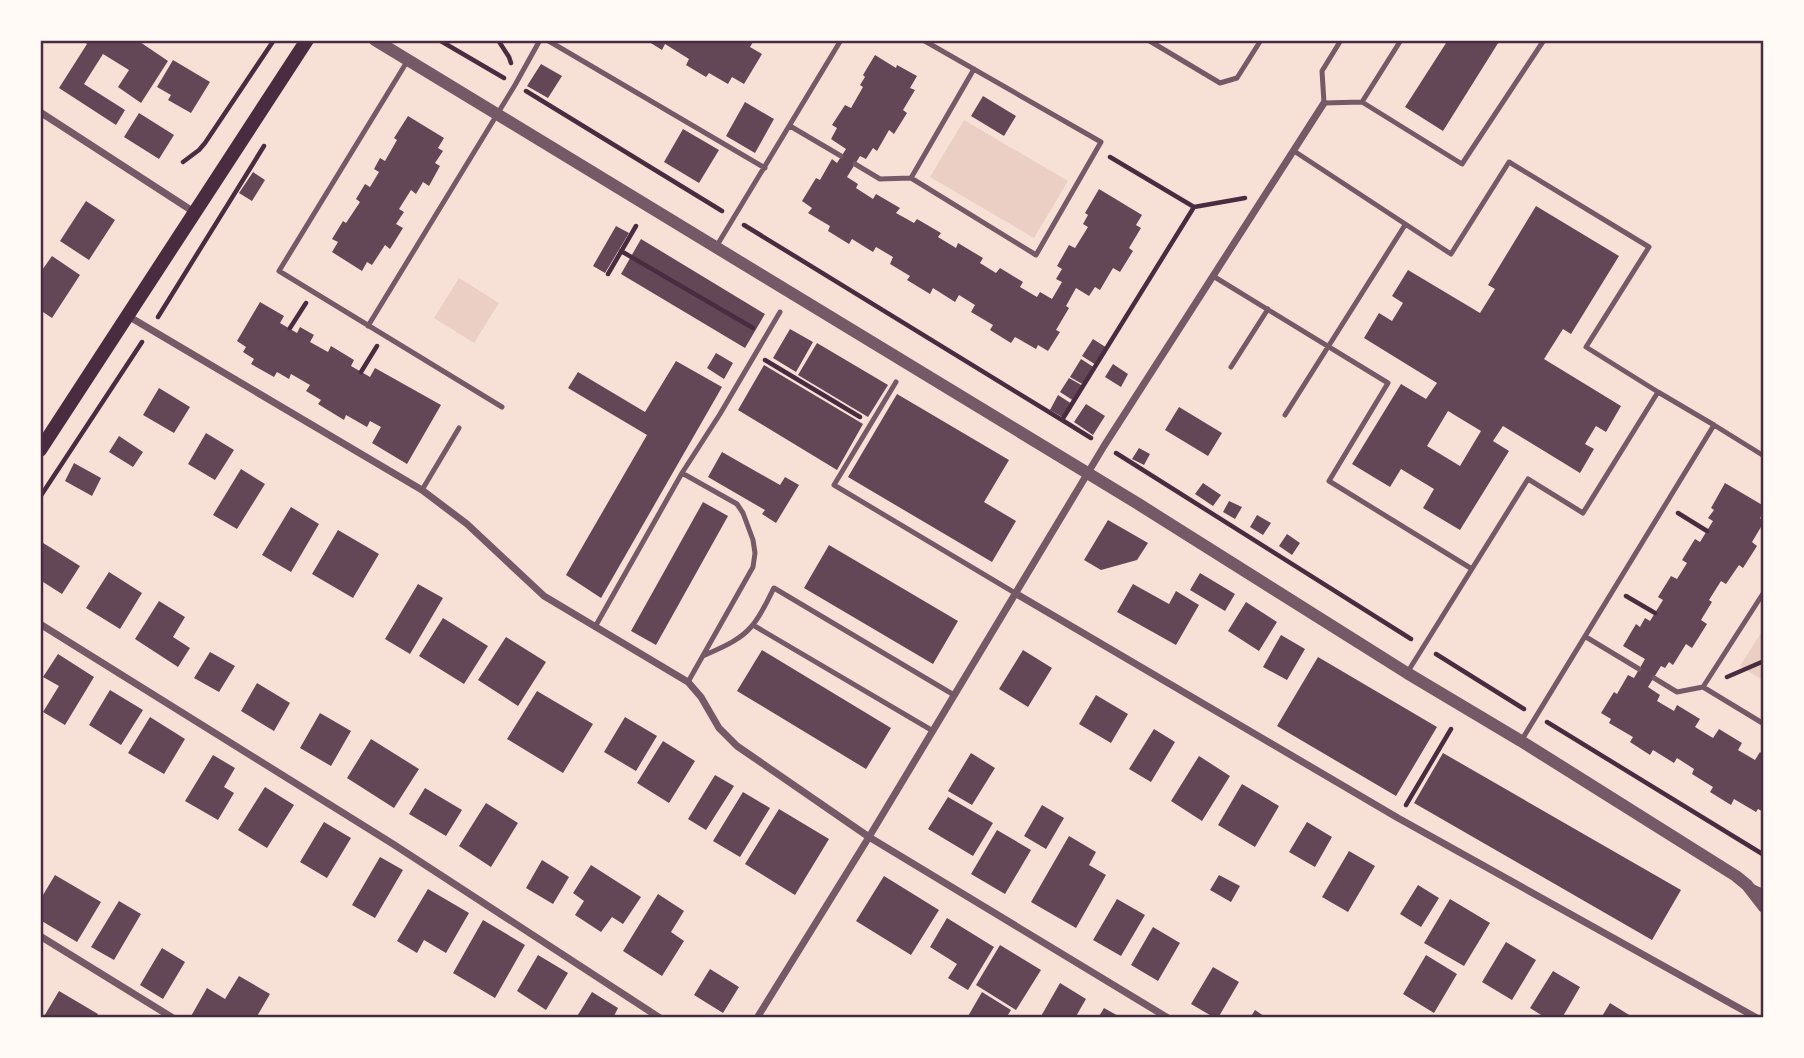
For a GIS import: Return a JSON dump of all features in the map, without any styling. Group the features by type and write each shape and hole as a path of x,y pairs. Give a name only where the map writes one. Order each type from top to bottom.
{"main road":[{"path":"40,450 307,40"}],"street":[{"path":"375,40 1088,473 1407,673 1521,741 1747,885 1764,893"},
{"path":"757,1018 1104,446 1324,103"},
{"path":"40,112 194,212"},
{"path":"128,316 422,490 467,524 544,596 688,682 701,696 719,728 737,746 869,837 1168,1018"},
{"path":"1015,593 1398,818 1757,1018"},
{"path":"40,624 393,844 660,1018"},
{"path":"1747,885 1764,907"},
{"path":"40,936 173,1018"}],"lane":[{"path":"368,326 540,40"},
{"path":"547,40 765,168"},
{"path":"715,248 841,40"},
{"path":"855,164 880,179 911,178 1036,255 1101,142 923,40"},
{"path":"1148,40 1220,83 1237,78 1261,40"},
{"path":"1341,40 1322,71 1324,103 1362,102 1462,164 1544,40"},
{"path":"1362,102 1401,40"},
{"path":"408,60 279,271 502,407"},
{"path":"911,178 974,69"},
{"path":"790,126 841,156"},
{"path":"1294,151 1451,254 1508,162 1648,247 1587,347 1764,456"},
{"path":"1285,415 1405,225"},
{"path":"1213,276 1388,383 1329,481 1472,569"},
{"path":"1231,367 1268,309"},
{"path":"595,627 682,473 780,312"},
{"path":"896,382 834,485 1015,593"},
{"path":"1407,673 1528,479 1583,513 1658,392"},
{"path":"1521,741 1714,425"},
{"path":"422,490 459,428"},
{"path":"682,473 737,504 748,525 755,553 753,567 688,682"},
{"path":"703,656 736,640 753,625 774,588 954,695"},
{"path":"1703,687 1764,592"},
{"path":"753,625 933,731"},
{"path":"1586,636 1639,669"},
{"path":"1654,678 1677,692 1703,687 1764,724"}],"path":[{"path":"183,162 205,143 274,40"},
{"path":"439,40 1062,420 1335,592"},
{"path":"40,497 151,329 270,136"},
{"path":"1097,149 1194,207 1265,194"},
{"path":"1062,420 1194,207"},
{"path":"608,274 636,226"},
{"path":"621,251 766,336"},
{"path":"290,328 313,292"},
{"path":"361,372 383,335"},
{"path":"756,354 870,423"},
{"path":"1665,506 1707,531"},
{"path":"1615,589 1655,613"},
{"path":"1703,687 1764,661"},
{"path":"1537,716 1764,855"},
{"path":"1398,818 1451,729"}],"shaded area":[{"path":"964,120 1068,181 1034,238 930,177"},
{"path":"459,278 499,303 474,343 434,318"},
{"path":"1764,628 1764,681 1740,666"}],"building":[{"path":"83,40 137,40 168,61 141,103 118,87 129,70 103,54 84,84 125,110 116,125 59,88 87,44"},
{"path":"646,40 750,40 753,42 750,47 762,54 744,84 732,77 728,84 709,73 706,77 686,65 689,59 665,44 662,50"},
{"path":"1448,40 1500,40 1443,131 1405,107"},
{"path":"875,55 896,68 897,65 917,76 910,88 915,90 903,110 907,113 894,134 889,130 877,151 873,148 866,159 860,156 847,177 858,184 856,188 873,199 876,194 900,208 896,213 914,223 917,219 941,233 938,237 956,248 958,243 983,258 980,263 996,273 1000,268 1023,282 1020,287 1037,297 1040,292 1052,299 1062,282 1056,279 1062,269 1057,266 1069,245 1075,248 1088,227 1083,224 1088,215 1085,213 1099,189 1142,215 1136,225 1141,228 1129,248 1133,251 1120,272 1113,268 1100,290 1095,287 1089,296 1076,288 1066,306 1069,308 1056,330 1060,332 1048,351 1038,345 1036,349 1015,337 1011,343 990,330 993,325 971,312 975,305 959,295 955,302 933,288 930,294 907,280 910,276 890,264 893,257 876,247 873,252 852,239 849,244 828,231 830,226 808,213 812,208 802,201 816,178 820,180 832,159 837,163 846,149 831,139 837,128 832,125 845,105 851,108 863,87 860,85 865,77 863,75"},
{"path":"173,60 210,82 191,113 168,100 171,95 157,87"},
{"path":"541,64 562,76 548,98 527,86"},
{"path":"983,96 1016,116 1004,136 971,116"},
{"path":"745,102 774,119 755,153 726,136"},
{"path":"139,113 174,135 159,159 124,137"},
{"path":"408,116 444,138 438,148 443,151 435,163 440,166 429,186 423,182 416,194 411,190 399,209 404,212 396,224 403,228 390,249 385,245 372,265 367,262 362,271 332,252 338,242 332,239 360,202 356,199 365,184 370,187 379,172 374,169 380,158 385,161 397,140 394,138"},
{"path":"683,129 719,150 699,183 664,162"},
{"path":"253,172 265,180 252,201 239,193"},
{"path":"86,201 115,220 89,260 60,241"},
{"path":"1536,206 1619,256 1571,334 1563,329 1544,359 1621,406 1606,432 1596,426 1585,444 1594,449 1580,473 1503,426 1493,441 1509,451 1460,530 1423,508 1434,489 1401,469 1390,487 1352,464 1401,384 1426,399 1437,383 1364,338 1379,313 1392,321 1403,303 1392,296 1408,270 1480,313 1495,289 1488,285","holes":["1448,411 1481,431 1460,466 1427,446"]},
{"path":"616,226 629,233 605,273 593,266"},
{"path":"641,239 765,314 745,348 621,274"},
{"path":"52,256 80,275 52,318 40,310 40,273"},
{"path":"260,302 284,316 280,323 297,333 300,327 314,335 310,342 328,352 331,346 354,360 351,366 370,377 375,368 441,405 407,464 372,443 381,427 370,421 367,427 346,415 344,420 318,404 321,400 306,391 310,385 291,374 289,379 277,372 274,377 251,364 254,359 243,352 246,347 237,341"},
{"path":"790,329 813,342 796,372 773,358"},
{"path":"1093,339 1107,348 1096,365 1082,356"},
{"path":"817,343 888,385 868,417 798,375"},
{"path":"716,353 733,363 724,379 707,368"},
{"path":"1081,359 1095,368 1084,385 1070,377"},
{"path":"676,361 722,387 601,598 566,575 647,435 568,388 578,372 645,412"},
{"path":"1113,364 1128,374 1121,387 1105,377"},
{"path":"764,365 863,424 837,470 738,410"},
{"path":"1069,378 1083,386 1074,401 1060,392"},
{"path":"159,388 190,407 174,433 143,415"},
{"path":"897,394 1009,460 984,502 1016,521 992,562 848,477"},
{"path":"1058,395 1072,404 1064,418 1050,410"},
{"path":"1086,404 1105,416 1093,435 1074,422"},
{"path":"1179,407 1222,433 1208,456 1165,430"},
{"path":"206,433 234,450 215,480 188,464"},
{"path":"119,436 143,452 133,467 109,452"},
{"path":"1139,448 1150,454 1144,465 1132,459"},
{"path":"722,452 780,485 785,477 799,485 776,523 762,514 765,510 708,477"},
{"path":"74,463 101,478 92,496 65,481"},
{"path":"241,469 265,484 237,529 213,515"},
{"path":"1203,483 1221,495 1213,506 1195,494"},
{"path":"1725,483 1764,506 1760,518 1764,522 1752,542 1757,546 1743,568 1739,565 1726,584 1721,581 1701,620 1707,624 1692,648 1686,644 1673,665 1669,662 1665,668 1661,666 1648,687 1660,695 1657,701 1674,711 1677,705 1700,719 1695,727 1713,738 1719,729 1742,743 1738,750 1755,760 1760,752 1764,755 1764,812 1758,809 1756,812 1734,799 1731,805 1710,792 1713,787 1692,774 1694,769 1677,758 1674,763 1653,750 1650,755 1630,742 1633,737 1609,723 1611,719 1601,713 1628,675 1634,678 1645,659 1623,646 1636,624 1640,627 1645,618 1650,621 1663,600 1658,597 1671,576 1677,579 1687,563 1682,560 1695,539 1700,542 1713,521 1708,518 1714,510 1711,508"},
{"path":"1229,501 1242,507 1235,519 1223,512"},
{"path":"703,502 728,516 656,645 631,631"},
{"path":"291,507 319,524 291,572 262,555"},
{"path":"1257,515 1271,523 1263,535 1250,527"},
{"path":"1108,520 1148,543 1137,560 1101,570 1084,560"},
{"path":"338,530 379,554 353,598 312,574"},
{"path":"1287,534 1300,543 1292,555 1279,546"},
{"path":"40,541 80,566 62,594 40,580"},
{"path":"829,545 958,621 933,664 804,588"},
{"path":"109,572 142,593 120,629 86,608"},
{"path":"1200,573 1235,594 1225,611 1190,590"},
{"path":"418,584 443,598 410,654 385,639"},
{"path":"1133,584 1169,604 1176,591 1199,605 1176,645 1117,612"},
{"path":"159,601 185,617 173,637 190,648 178,667 135,639"},
{"path":"1246,602 1277,622 1259,651 1228,631"},
{"path":"443,618 488,646 464,684 419,656"},
{"path":"1281,635 1305,649 1287,680 1263,667"},
{"path":"506,637 546,662 518,706 478,680"},
{"path":"762,650 891,728 866,769 737,691"},
{"path":"1023,650 1052,668 1028,707 999,689"},
{"path":"210,652 235,666 219,692 194,678"},
{"path":"58,654 94,677 65,725 43,712 59,686 43,677"},
{"path":"1318,657 1437,727 1396,796 1277,726"},
{"path":"257,683 290,703 274,731 241,711"},
{"path":"110,690 143,710 121,745 89,725"},
{"path":"537,691 593,724 563,773 507,739"},
{"path":"1096,695 1128,714 1111,743 1079,724"},
{"path":"320,713 351,731 331,766 300,748"},
{"path":"150,717 185,739 164,774 128,753"},
{"path":"625,717 657,736 636,771 604,752"},
{"path":"1154,729 1175,742 1151,782 1129,769"},
{"path":"371,739 419,769 394,808 347,778"},
{"path":"663,741 695,761 669,803 637,783"},
{"path":"971,753 995,768 972,805 948,791"},
{"path":"1443,753 1681,890 1652,940 1414,803"},
{"path":"213,755 235,768 224,787 234,793 218,820 185,801"},
{"path":"1199,756 1230,776 1202,821 1171,801"},
{"path":"715,775 734,786 706,830 688,819"},
{"path":"1242,784 1279,806 1255,847 1218,825"},
{"path":"265,787 294,805 267,848 238,830"},
{"path":"425,788 462,810 446,836 409,814"},
{"path":"743,792 770,808 740,857 713,841"},
{"path":"948,797 993,823 973,856 928,829"},
{"path":"486,803 518,823 491,867 459,846"},
{"path":"1042,805 1064,818 1046,849 1024,836"},
{"path":"779,809 829,839 795,895 745,864"},
{"path":"324,822 351,838 327,878 300,862"},
{"path":"1307,822 1332,837 1315,867 1289,852"},
{"path":"997,830 1031,850 1005,894 971,874"},
{"path":"1069,836 1096,852 1089,865 1106,875 1076,928 1031,902"},
{"path":"1349,851 1375,866 1348,912 1322,897"},
{"path":"380,857 403,870 375,918 352,905"},
{"path":"542,860 569,877 553,904 526,888"},
{"path":"591,865 641,897 623,924 612,917 601,932 575,915 584,901 573,893"},
{"path":"55,875 101,902 77,942 40,920 40,900"},
{"path":"1219,875 1240,886 1231,902 1210,890"},
{"path":"884,876 939,910 911,955 856,921"},
{"path":"1418,885 1439,898 1421,927 1400,914"},
{"path":"428,889 469,913 446,953 424,940 417,953 397,941"},
{"path":"658,894 684,911 671,932 684,941 662,976 623,951"},
{"path":"1117,899 1145,915 1121,956 1093,940"},
{"path":"1450,899 1490,923 1464,966 1424,943"},
{"path":"119,901 141,914 114,960 91,947"},
{"path":"947,918 994,947 968,990 948,978 957,964 930,947"},
{"path":"483,920 525,945 495,998 453,973"},
{"path":"1153,927 1180,943 1158,981 1131,965"},
{"path":"1506,942 1536,960 1512,1000 1482,982"},
{"path":"1000,945 1041,970 1016,1010 976,985"},
{"path":"162,948 185,962 163,999 140,985"},
{"path":"538,955 568,973 546,1010 517,991"},
{"path":"1426,955 1457,974 1434,1013 1403,994"},
{"path":"1213,967 1239,982 1218,1018 1191,1004"},
{"path":"710,969 739,987 723,1013 694,995"},
{"path":"1553,971 1580,987 1562,1018 1546,1018 1530,1008"},
{"path":"239,976 270,994 256,1018 190,1018 207,988 225,999"},
{"path":"1060,983 1086,999 1075,1018 1040,1018"},
{"path":"59,991 98,1014 96,1018 43,1018"},
{"path":"592,992 618,1008 613,1018 576,1018"},
{"path":"982,992 1011,1010 1006,1018 967,1018"},
{"path":"1610,1003 1634,1018 1601,1018"},
{"path":"1104,1008 1122,1018 1098,1018"},
{"path":"1255,1010 1267,1018 1250,1018"}]}
